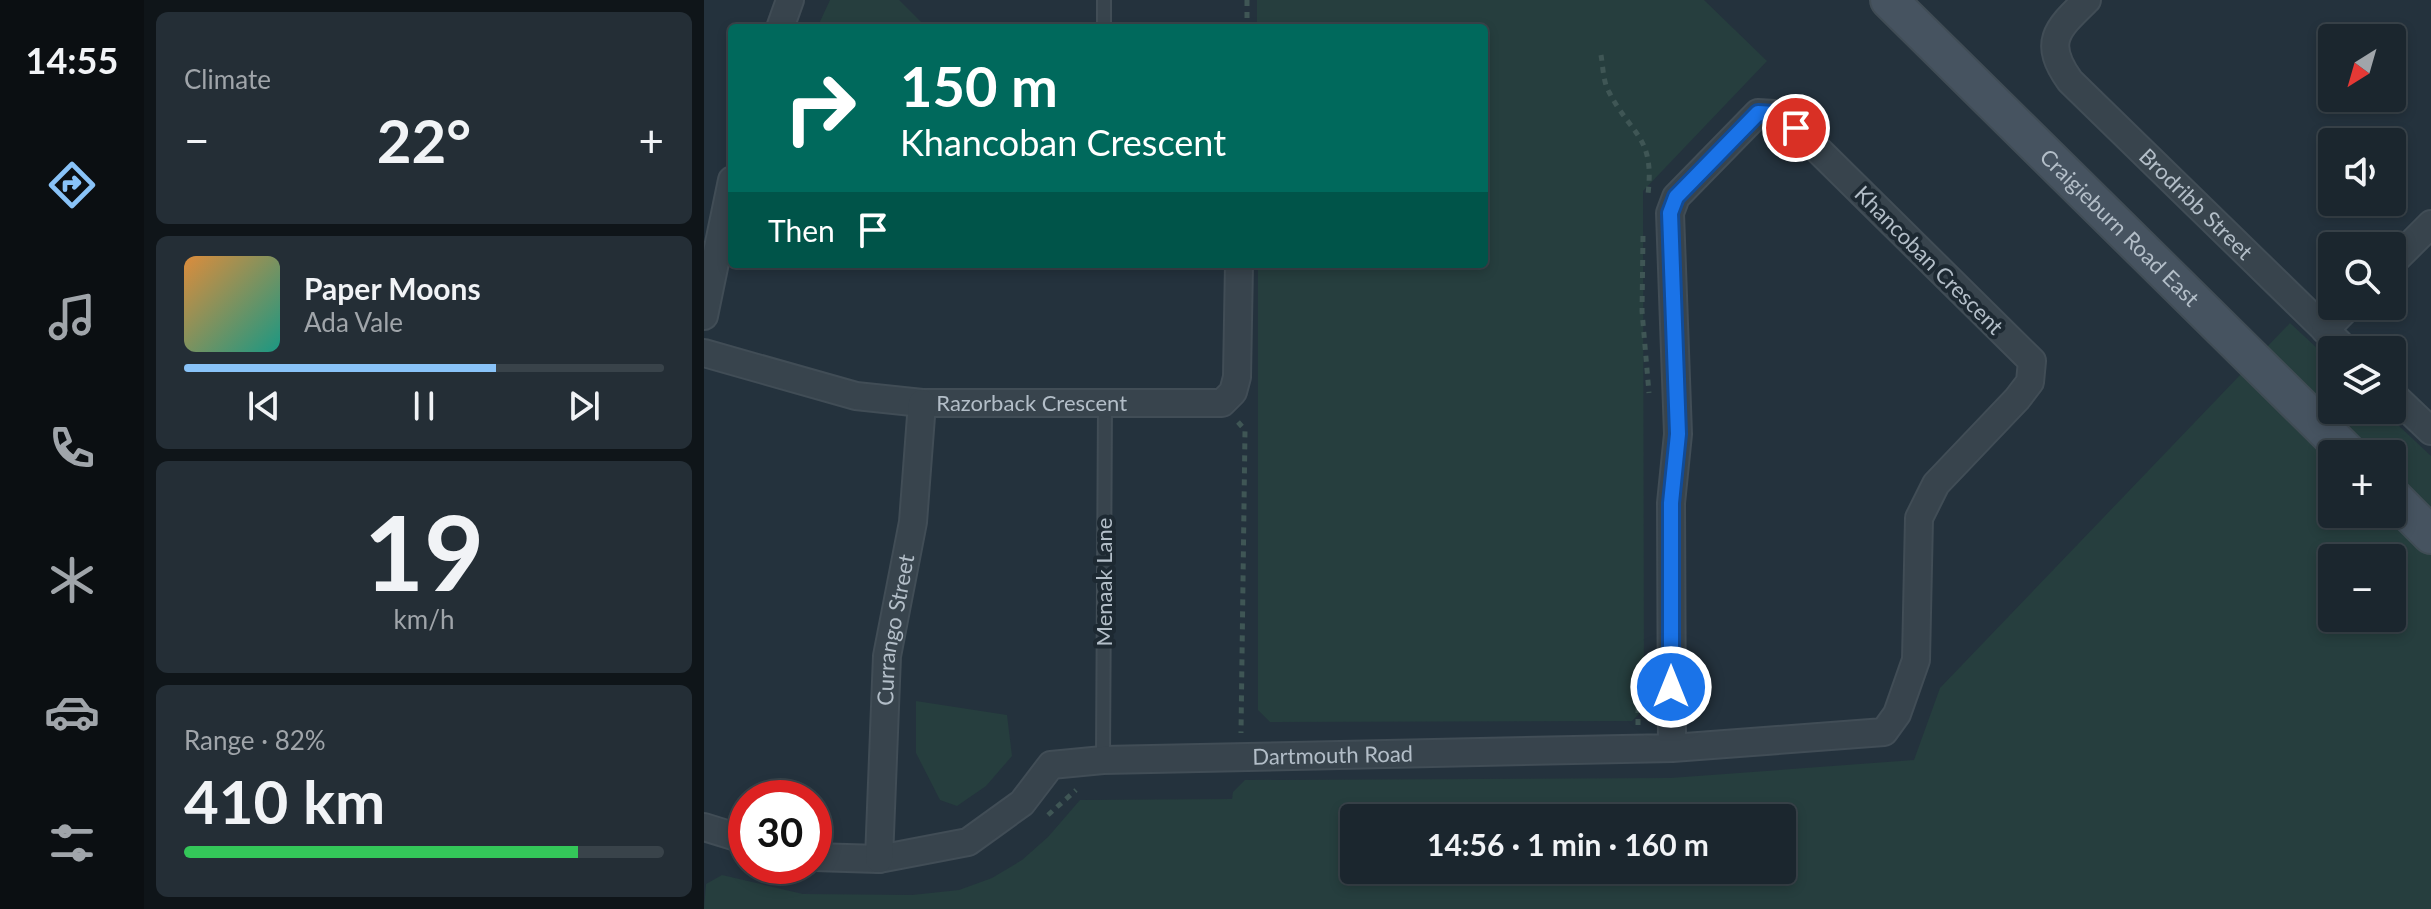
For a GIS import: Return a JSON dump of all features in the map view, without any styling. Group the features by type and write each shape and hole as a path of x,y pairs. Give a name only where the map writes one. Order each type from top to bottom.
{"main road":[{"name":"Craigieburn Road East","path":"1889,0 2335,440"},
{"path":"2406,510 2431,535"}],"street":[{"path":"781,24 790,0"},
{"name":"Brodribb Street","path":"2087,0 2057,32 2054,50 2059,65 2070,81 2331,336"},
{"name":"Khancoban Crescent","path":"1672,748 1671,503 1678,434 1670,213 1676,197 1758,113 1774,114 1796,128 2032,361 2030,382 1936,484 1919,518 1916,660 1897,714 1884,732"},
{"path":"704,316 728,199"},
{"path":"2406,249 2431,224"},
{"path":"1222,403 1233,392 1237,377 1239,268"},
{"path":"2325,330 2335,320"},
{"name":"Razorback Crescent","path":"704,353 856,396 922,403 1222,403"},
{"name":"Currango Street","path":"879,859 887,656 913,522 922,403"},
{"path":"2406,407 2431,431"},
{"name":"Dartmouth Road","path":"832,858 879,859 968,842 1022,803 1051,765 1103,760 1672,748 1884,732"},
{"path":"704,827 728,834"}],"lane":[{"path":"1104,0 1104,24"},
{"name":"Menaak Lane","path":"1103,760 1105,404"}],"path":[{"path":"1247,0 1247,24"},
{"path":"1601,55 1608,90 1644,142 1649,180 1646,206"},
{"path":"1643,233 1642,311 1650,397"},
{"path":"1222,403 1245,430 1240,758"},
{"path":"1638,749 1638,693 1645,656"}],"green space":[{"path":"830,0 899,0 923,24 819,24"},
{"path":"1257,0 1704,0 1767,61 1643,191 1644,709 1632,721 1270,722 1258,710 1258,268 1488,268 1488,24 1257,24"},
{"path":"2290,323 2318,349 2318,424 2397,424 2431,456 2431,909 704,909 706,884 722,875 728,876 728,884 760,884 803,894 912,895 959,890 992,878 1022,860 1048,837 1080,800 1232,799 1233,792 1245,780 1670,778 1914,760 1940,688"},
{"path":"916,701 1007,715 1012,756 986,786 957,806 940,800 916,753"}],"route":[{"path":"1671,687 1671,503 1678,434 1670,213 1676,197 1758,113 1774,114 1796,128"}]}
